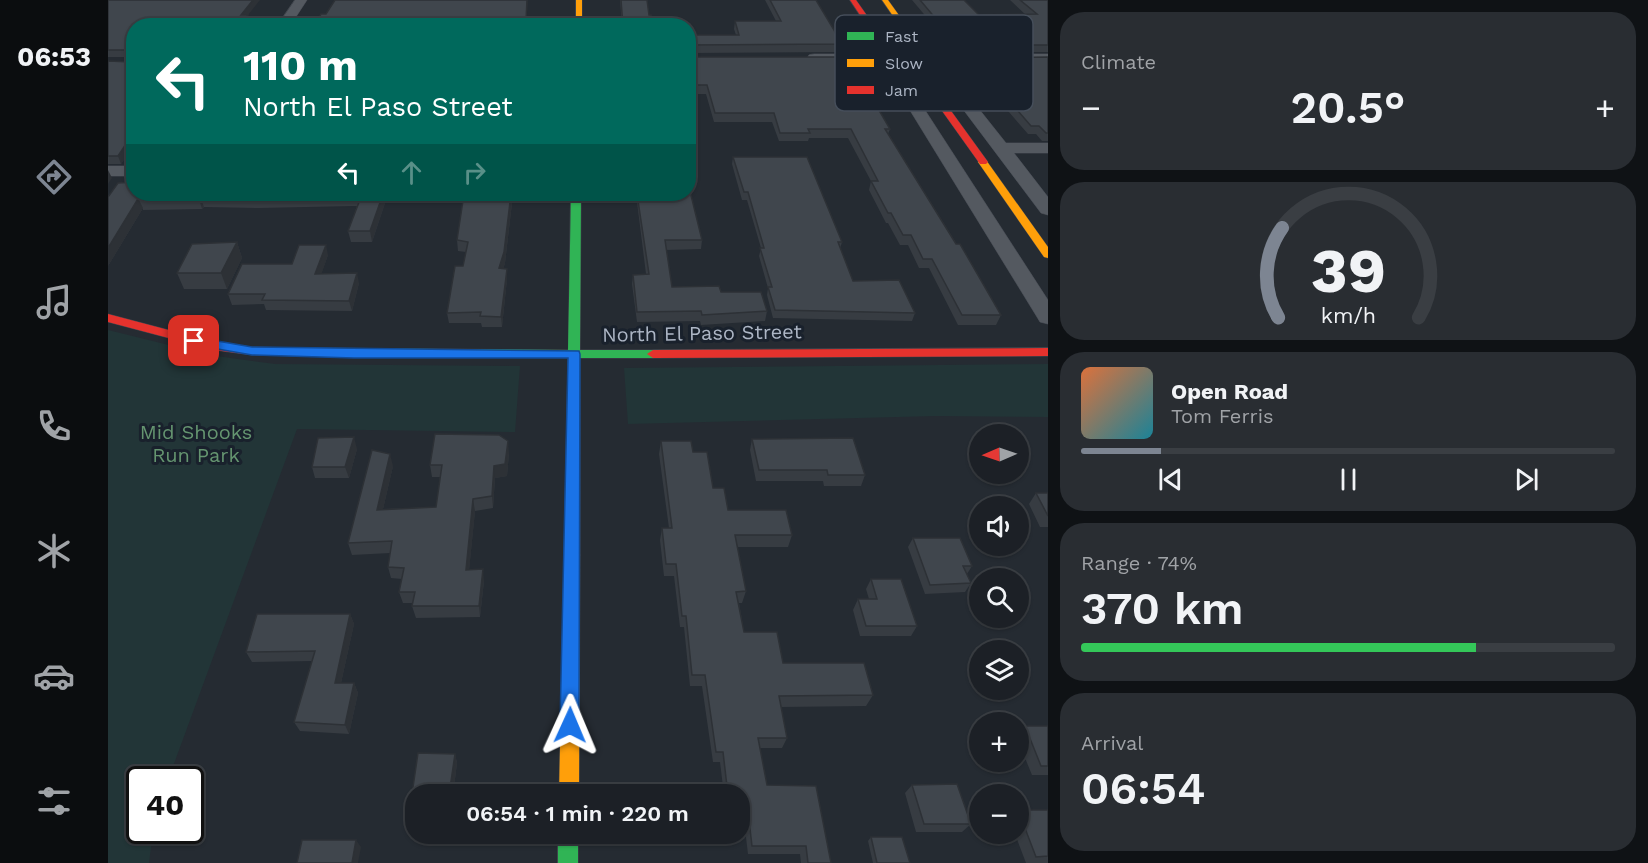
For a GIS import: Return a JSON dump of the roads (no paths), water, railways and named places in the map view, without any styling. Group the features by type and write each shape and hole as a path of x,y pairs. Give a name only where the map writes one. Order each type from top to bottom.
{"street":[{"path":"289,18 301,0"},
{"path":"579,0 579,18"},
{"path":"853,0 863,15"},
{"path":"885,0 896,15"},
{"path":"795,58 835,59"},
{"path":"1033,58 1048,58"},
{"path":"918,111 1048,317"},
{"path":"947,111 1048,255"},
{"path":"973,111 1048,209"},
{"path":"1003,148 1048,148"},
{"path":"108,171 126,171"},
{"path":"569,784 576,201"},
{"name":"North El Paso Street","path":"108,318 214,346 252,351 354,354 1048,352"},
{"path":"568,844 568,863"}],"park label":[{"name":"Mid Shooks Run Park","path":"196,444"}]}
